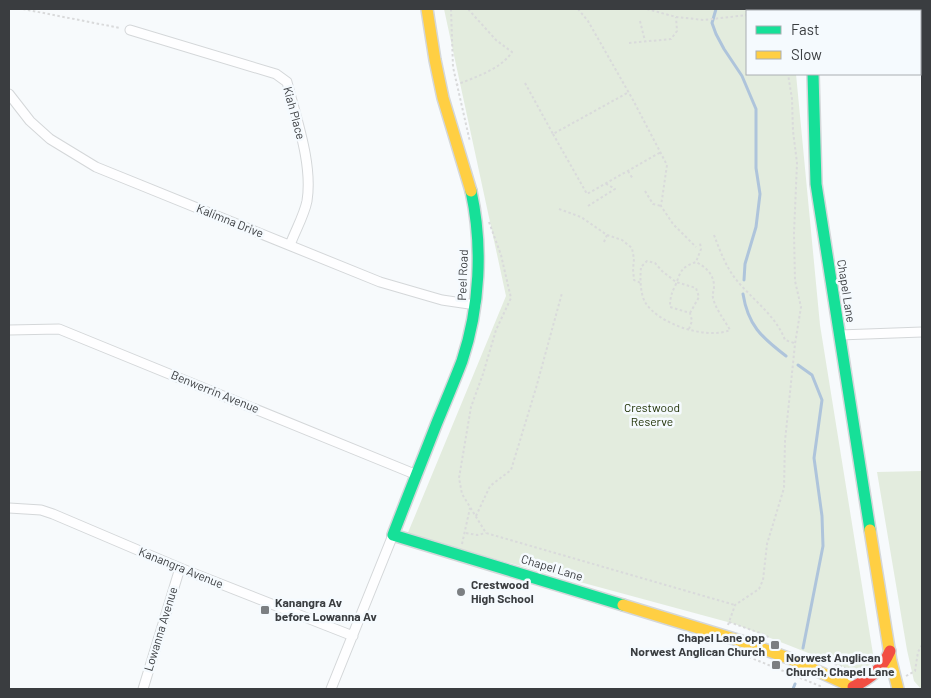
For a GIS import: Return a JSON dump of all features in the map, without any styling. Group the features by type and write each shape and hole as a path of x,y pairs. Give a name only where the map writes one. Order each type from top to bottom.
{"street":[{"name":"Peel Road","path":"393,535 462,360 476,305 478,248 476,219 470,187 436,71 427,9"},
{"name":"Kiah Place","path":"130,30 276,74 287,82 308,166 309,185 306,204 290,245"},
{"name":"Chapel Lane","path":"813,75 816,184 897,685"},
{"name":"Kalimna Drive","path":"9,94 30,120 50,139 96,167 403,290 442,300 476,305"},
{"name":"Benwerrin Avenue","path":"9,330 59,329 417,475"},
{"path":"839,335 922,332"},
{"name":"Kanangra Avenue","path":"9,508 41,510 53,514 180,568 353,636"},
{"name":"Chapel Lane","path":"393,535 725,635 790,659 855,688"},
{"path":"331,689 393,535"},
{"name":"Lowanna Avenue","path":"143,689 180,568"},
{"path":"855,688 872,678 880,670 890,651"}],"path":[{"path":"23,9 130,30"},
{"path":"451,9 453,67 470,144"},
{"path":"456,85 494,68 507,59 512,52 496,40 468,9"},
{"path":"578,9 588,21 629,92 667,165 661,206 673,224 696,248"},
{"path":"647,9 676,18 706,20 746,16"},
{"path":"629,43 671,39 678,31 676,18"},
{"path":"640,21 645,42"},
{"path":"725,635 735,605 759,589 764,580 767,544 784,488 785,440 795,344 801,307 795,281 794,233 797,163 788,75"},
{"path":"525,83 587,194 660,152"},
{"path":"553,134 629,92"},
{"path":"628,170 633,179"},
{"path":"588,206 615,189 605,183"},
{"path":"645,191 653,204 661,206"},
{"path":"559,209 581,217 606,235 622,240 632,248 634,280 641,283"},
{"path":"486,533 462,494 460,478 471,407 484,374 496,330 511,298 502,255 487,217"},
{"path":"604,242 606,235"},
{"path":"714,235 733,275 773,320 782,332 785,340 795,344"},
{"path":"690,313 670,306 670,296 678,274 686,266 696,262 701,249 700,243"},
{"path":"688,329 692,321 690,313 699,297 696,288 676,282 655,263 647,262 641,266 644,300 653,312 670,323 688,329 721,334 730,330 722,319 712,296 714,286 711,274 704,266 696,262"},
{"path":"476,516 490,486 512,470 562,293"},
{"path":"462,548 462,540 470,508"},
{"path":"465,533 477,535 486,533 735,605"},
{"path":"729,622 772,639"},
{"path":"897,685 915,671 918,652 922,644"},
{"path":"745,656 820,686 819,689"},
{"path":"815,656 872,678"}],"green space":[{"name":"Crestwood Reserve","path":"444,9 798,9 746,10 746,75 796,75 820,325 873,654 870,665 864,669 854,671 735,624 407,535 506,296"},
{"path":"922,471 921,689 914,681 907,650 877,472"}],"waterway":[{"path":"716,9 712,23 716,34 742,76 756,109 756,168 760,194 756,227 745,264 744,280"},
{"path":"743,294 748,314 757,330 769,343 786,356"},
{"path":"798,365 812,375 822,400 814,458 822,516 823,546 803,648"},
{"path":"793,689 795,684"}],"traffic: fast":[{"path":"813,75 816,184 870,530"},
{"path":"471,191 475,212 478,255 478,276 473,319 462,361 393,535 623,605"}],"traffic: slow":[{"path":"427,9 443,98 471,191"},
{"path":"870,530 891,661 898,689"},
{"path":"623,605 744,642 791,659 857,689"}],"traffic: jam":[{"path":"853,687 875,672 890,651"}],"place":[{"name":"Crestwood High School","path":"461,592"},
{"name":"Kanangra Av before Lowanna Av","path":"265,610"},
{"name":"Chapel Lane opp Norwest Anglican Church","path":"775,645"},
{"name":"Norwest Anglican Church, Chapel Lane","path":"776,665"}]}
